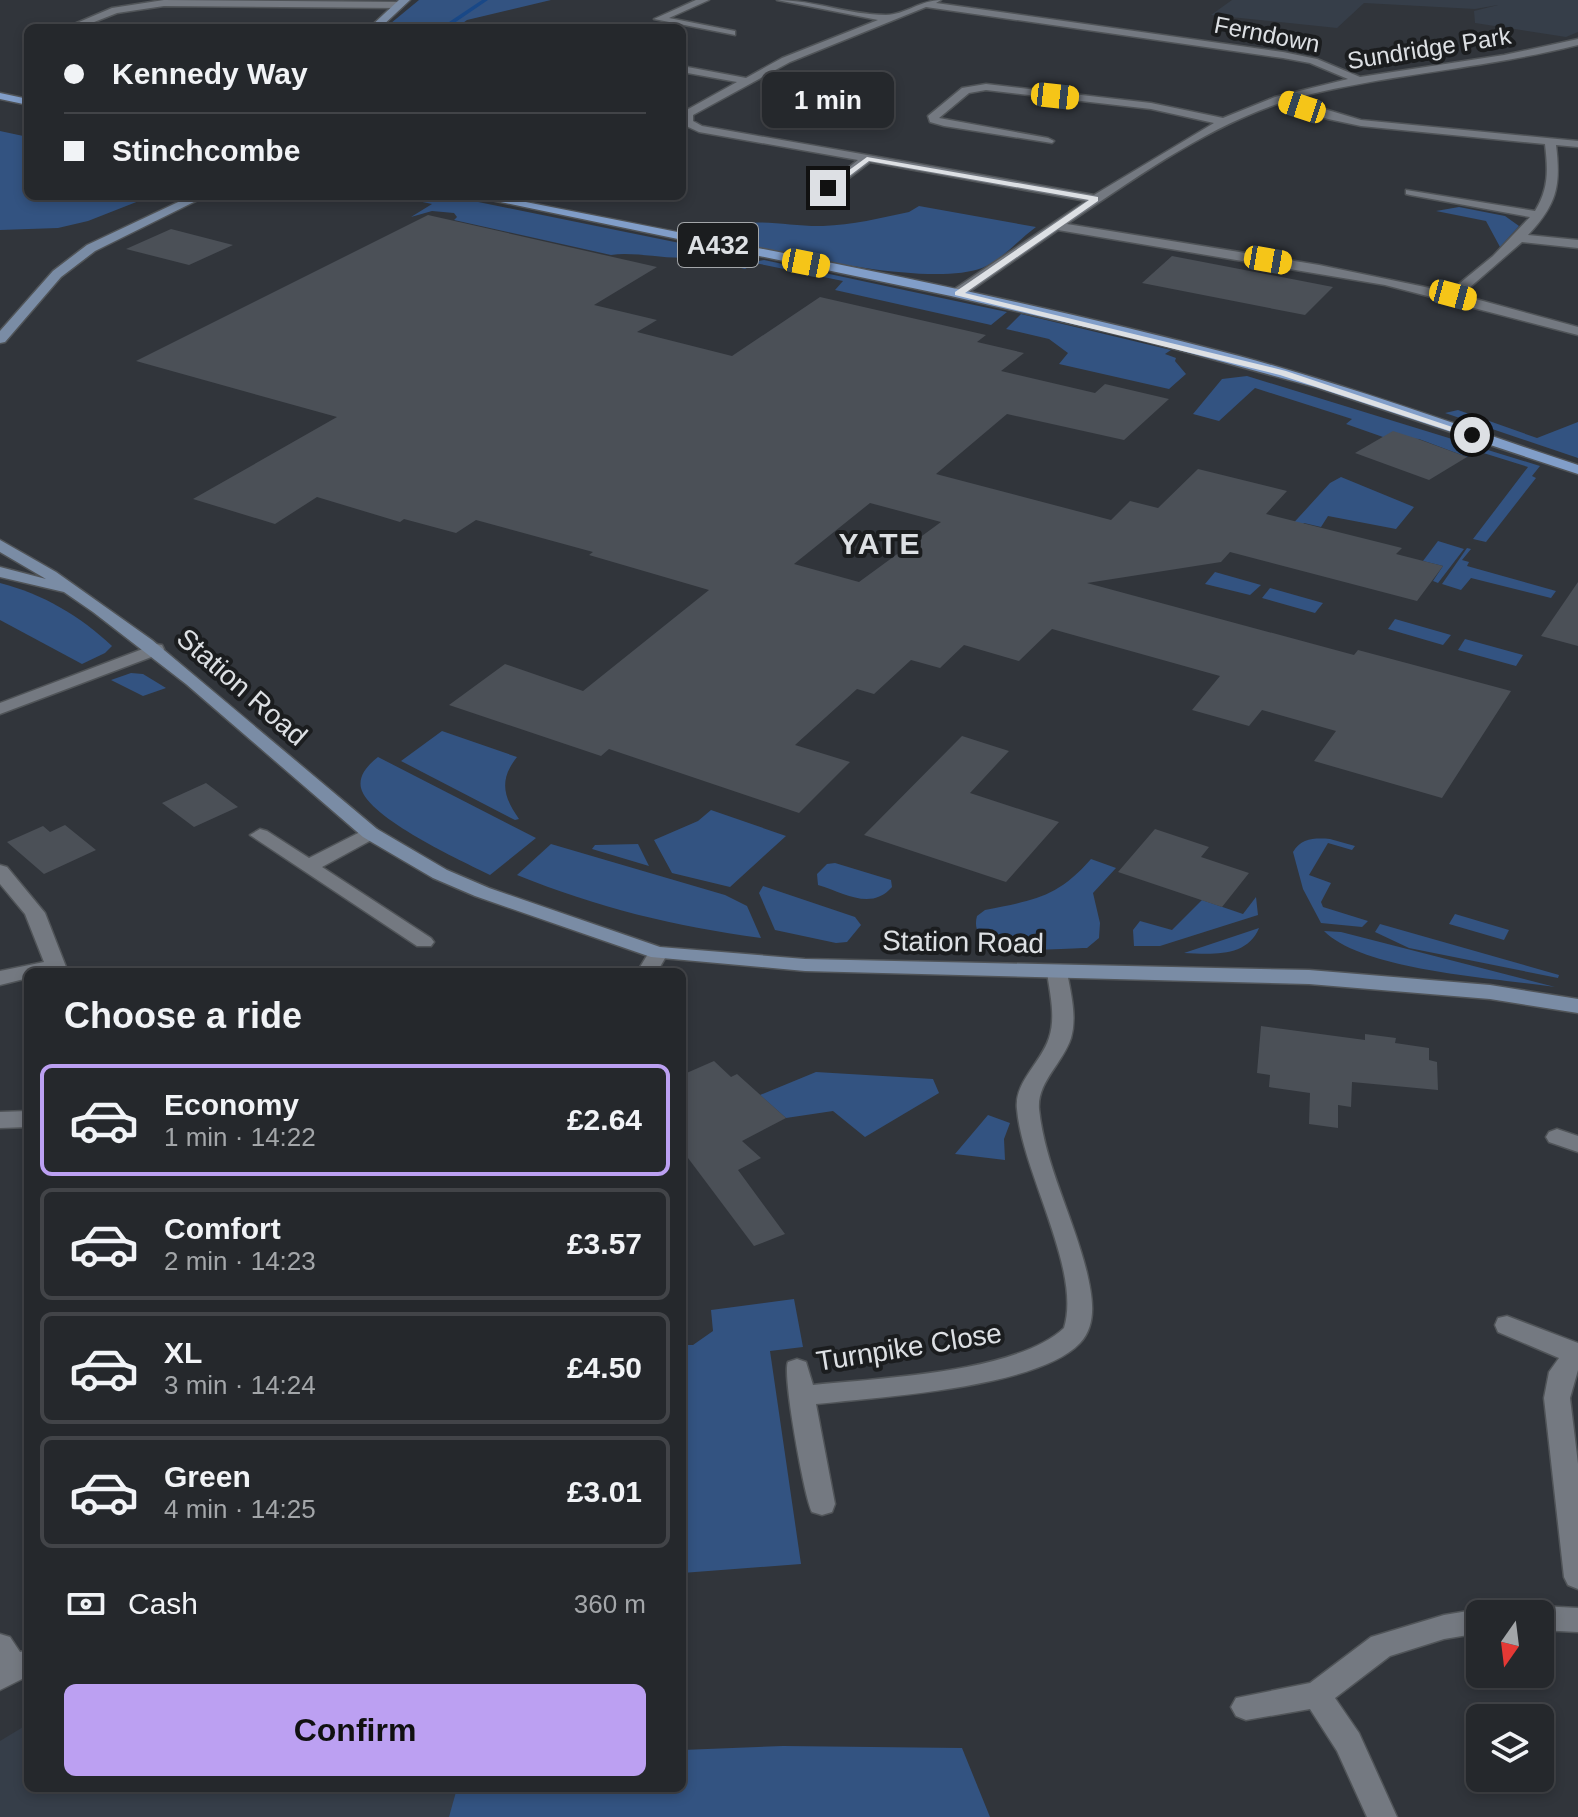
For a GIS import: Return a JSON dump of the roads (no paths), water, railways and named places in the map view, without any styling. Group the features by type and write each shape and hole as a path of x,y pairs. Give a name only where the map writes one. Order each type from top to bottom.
{"main road":[{"path":"378,24 402,2"},
{"path":"0,96 24,101"},
{"path":"0,339 57,274 91,248 192,200"},
{"name":"A432","path":"498,200 958,293 1283,373 1578,470"},
{"name":"Station Road","path":"0,545 41,568 156,649 370,833 440,874 599,936 652,963 1338,978 1490,992 1578,1006"},
{"name":"Station Road","path":"0,572 71,591"}],"street":[{"path":"685,24 659,19 704,0"},
{"path":"782,0 890,19"},
{"path":"78,24 141,2 402,2"},
{"path":"686,118 687,114 786,60 932,2"},
{"name":"Ferndown","path":"932,2 1283,55 1313,61 1358,80"},
{"path":"686,24 732,33"},
{"name":"Sundridge Park","path":"958,293 1096,199 1221,121 1278,99 1358,80 1502,60 1578,42"},
{"path":"686,70 747,81"},
{"path":"1048,141 944,123 934,120 933,116 966,90 986,87 1151,106 1221,121"},
{"path":"1278,99 1361,123 1578,144"},
{"path":"686,123 699,129 1096,199"},
{"path":"1453,295 1520,238 1537,215 1554,181 1550,141"},
{"path":"816,199 867,159"},
{"path":"1410,192 1537,215"},
{"path":"1056,226 1381,279 1453,295 1578,331"},
{"path":"1520,238 1578,244"},
{"path":"0,709 156,649"},
{"path":"309,866 370,833"},
{"path":"260,835 424,942"},
{"path":"7,878 35,913 58,968"},
{"name":"Turnpike Close","path":"801,1396 956,1377 1008,1366 1049,1352 1072,1337 1079,1322 1080,1300 1073,1265 1033,1138 1027,1104 1035,1082 1059,1043 1063,1009 1057,972"},
{"path":"0,978 24,973"},
{"path":"0,1120 24,1119"},
{"path":"1507,1325 1577,1354 1562,1372 1557,1398 1578,1577"},
{"name":"Turnpike Close","path":"797,1369 822,1504"},
{"path":"1554,1619 1578,1620"},
{"path":"1246,1707 1317,1695 1381,1646 1466,1623"},
{"path":"1317,1695 1348,1742 1382,1817"}],"waterway":[{"path":"449,24 485,0"}],"district":[{"name":"YATE","path":"880,543"}]}
